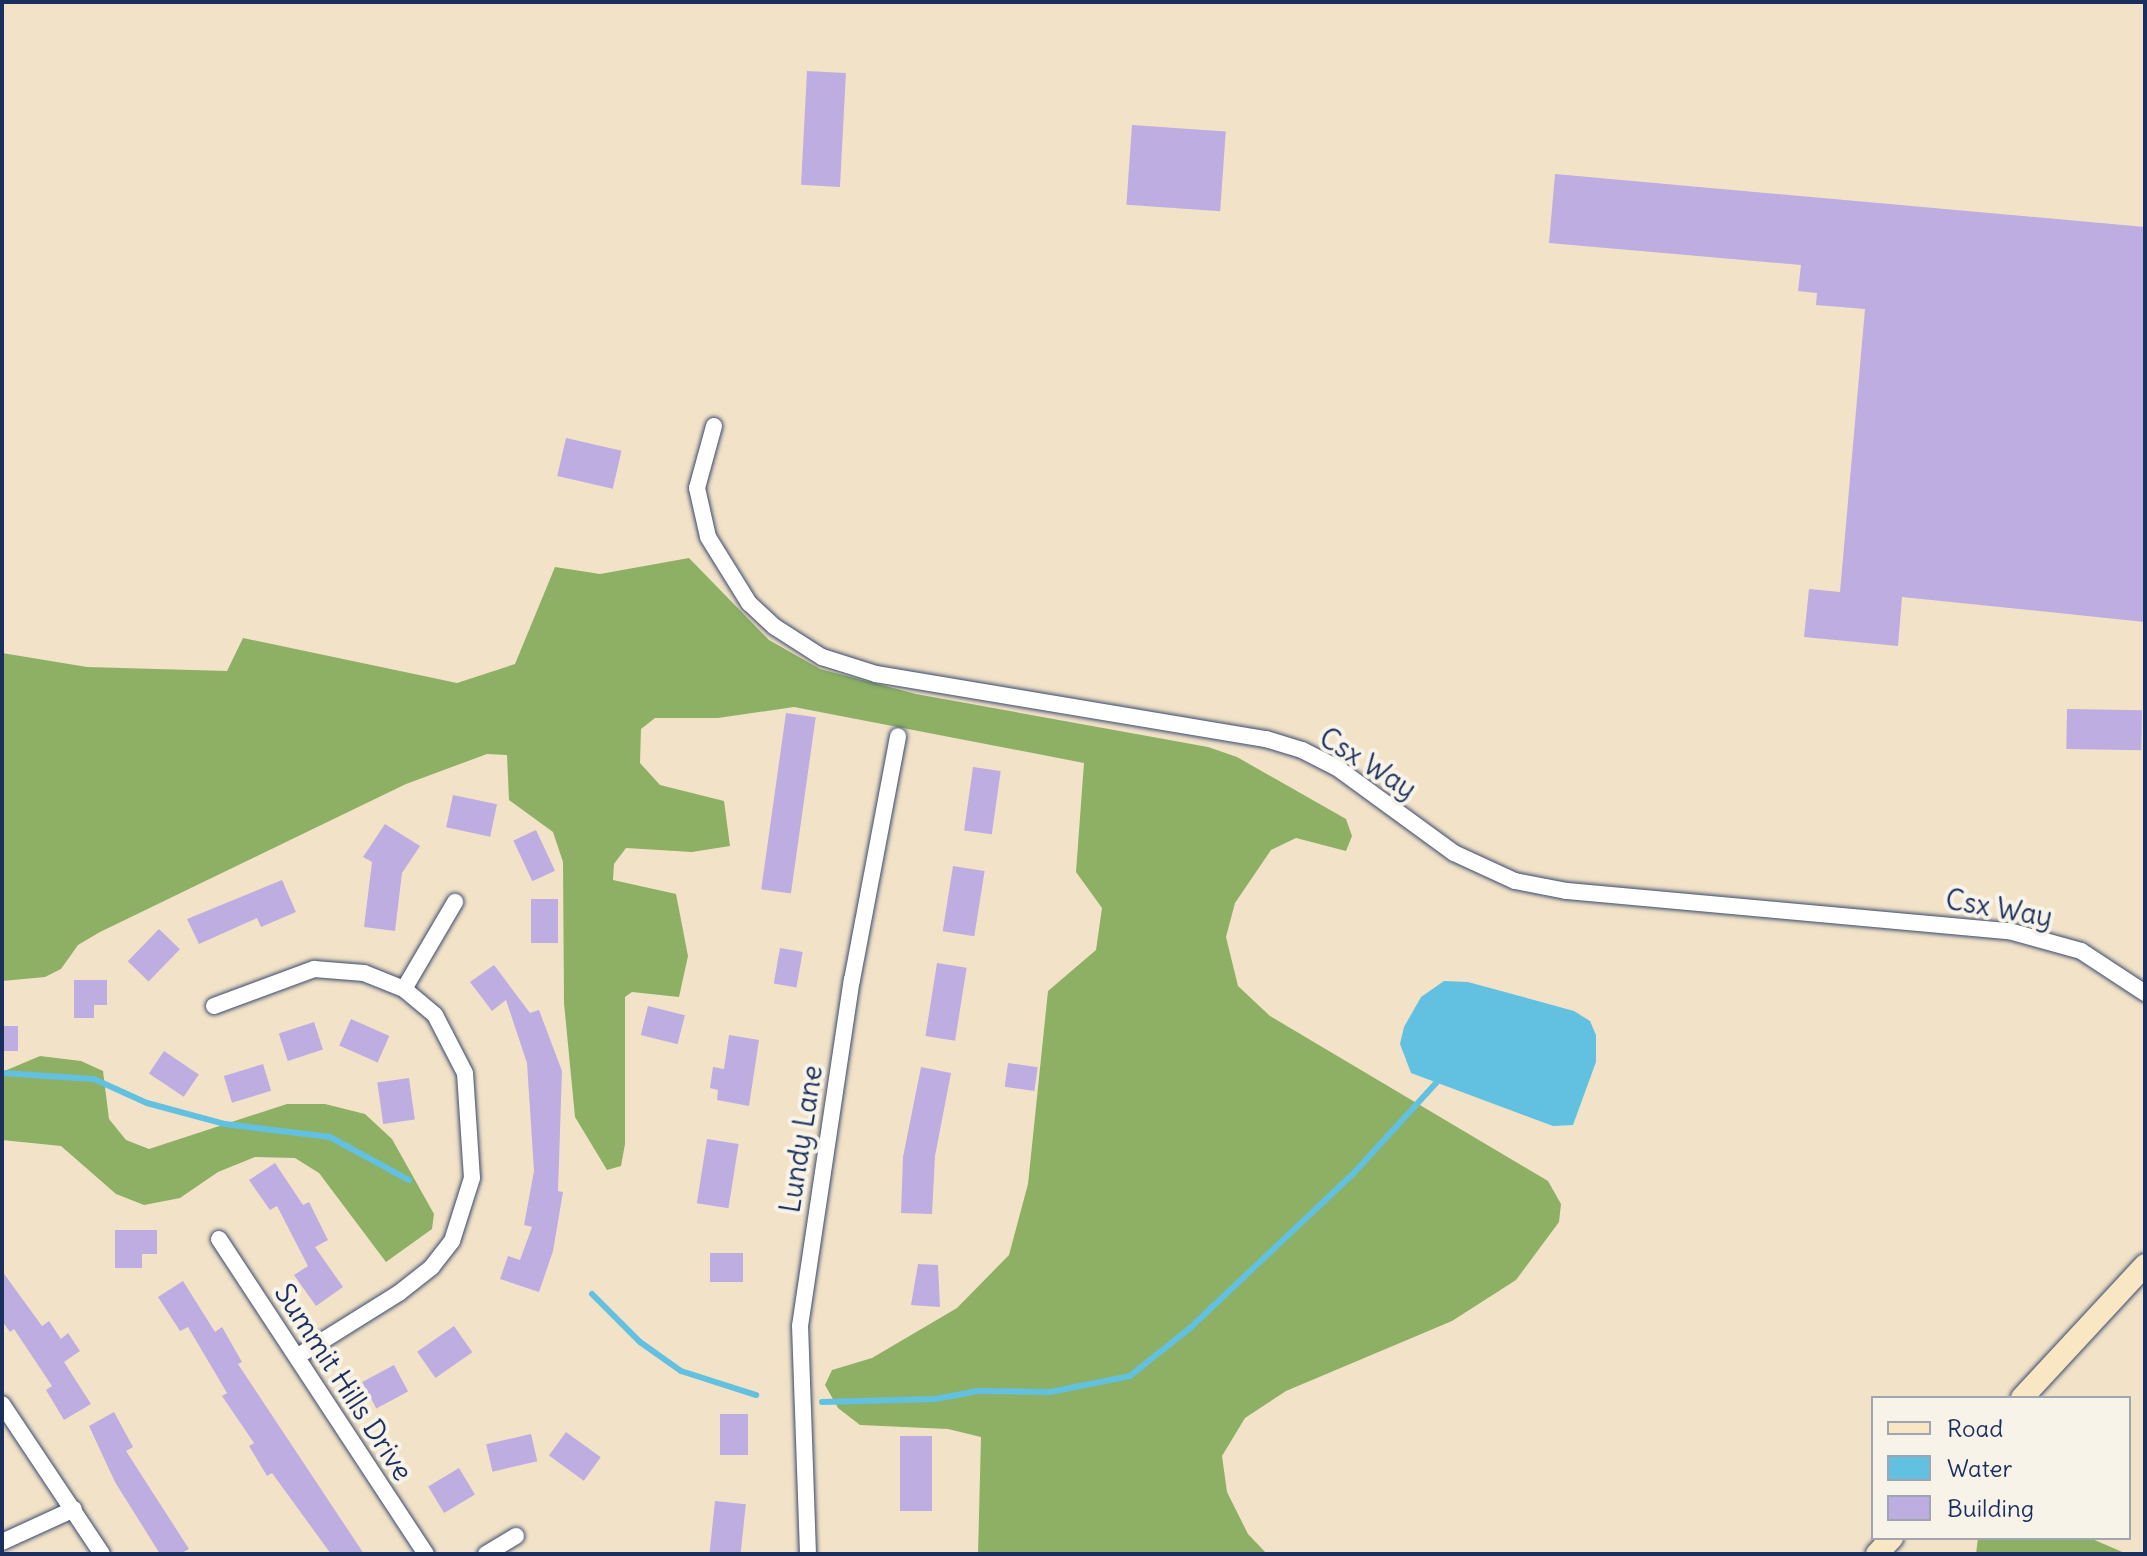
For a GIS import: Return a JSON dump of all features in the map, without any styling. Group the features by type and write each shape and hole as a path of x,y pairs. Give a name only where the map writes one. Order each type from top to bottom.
{"street":[{"name":"Csx Way","path":"714,426 697,488 708,537 749,603 822,657 876,674 1290,746 1336,767 1454,853 1515,881 1567,891 2009,931 2081,951 2145,993"},
{"name":"Lundy Lane","path":"808,1554 800,1326 850,996 898,736"},
{"path":"404,989 455,902"},
{"path":"214,1006 314,969 364,973 404,989 435,1015 465,1073 473,1144 468,1200 452,1241 432,1267 298,1356"},
{"name":"Summit Hills Drive","path":"219,1239 426,1554"},
{"path":"2024,1396 2145,1265"},
{"path":"2,1404 102,1554"},
{"path":"2,1542 74,1509"},
{"path":"486,1554 516,1536"}],"green space":[{"path":"689,558 769,640 820,669 916,694 1208,747 1237,757 1346,819 1352,836 1346,851 1296,838 1271,850 1235,903 1226,937 1238,986 1270,1016 1548,1181 1561,1204 1559,1222 1516,1280 1452,1321 1286,1391 1245,1418 1222,1456 1227,1492 1248,1534 1267,1554 978,1554 981,1437 948,1429 860,1425 838,1408 825,1385 832,1370 872,1358 957,1308 1009,1255 1028,1184 1048,991 1096,950 1102,908 1076,872 1084,763 794,707 718,718 655,718 641,729 640,763 660,785 724,801 730,846 692,852 626,848 614,864 613,880 676,894 688,956 679,997 632,992 625,997 625,1144 621,1166 607,1170 575,1117 564,1003 563,862 553,832 509,800 507,755 487,754 406,784 100,932 78,945 61,969 45,977 2,981 2,653 87,667 227,671 243,638 457,683 515,664 555,567 600,574"},
{"path":"40,1056 81,1061 103,1071 109,1119 126,1140 149,1149 287,1104 325,1104 365,1114 392,1139 434,1214 432,1229 386,1262 319,1173 295,1158 255,1157 218,1172 180,1198 144,1205 116,1194 61,1146 2,1140 2,1072"},
{"path":"1978,1540 2095,1540 2127,1554 1976,1554"}],"water":[{"path":"1444,981 1468,982 1574,1011 1590,1021 1596,1035 1596,1062 1573,1125 1553,1126 1411,1073 1400,1044 1404,1027 1421,997"}],"building":[{"path":"807,71 846,73 840,187 801,185"},
{"path":"1132,125 1226,132 1220,211 1126,205"},
{"path":"1555,174 2145,227 2145,622 1902,597 1898,646 1804,637 1809,589 1840,592 1865,309 1816,305 1817,293 1798,291 1801,265 1549,243"},
{"path":"566,438 622,451 613,489 557,476"},
{"path":"2067,709 2142,710 2141,750 2066,749"},
{"path":"786,713 816,717 791,893 761,889"},
{"path":"973,767 1001,771 992,834 964,830"},
{"path":"453,795 497,804 490,837 446,827"},
{"path":"385,824 420,846 402,873 395,931 364,927 372,862 363,857"},
{"path":"536,830 555,871 532,881 513,841"},
{"path":"953,866 985,871 974,936 943,931"},
{"path":"282,880 296,912 261,927 257,918 199,944 187,919"},
{"path":"531,899 558,899 558,943 531,943"},
{"path":"159,929 180,949 149,982 128,961"},
{"path":"780,948 803,952 796,987 774,983"},
{"path":"937,963 967,968 955,1041 925,1036"},
{"path":"494,965 530,1013 539,1010 562,1071 558,1191 563,1192 553,1251 539,1292 500,1279 508,1256 520,1260 532,1227 524,1225 534,1171 527,1063 506,1000 492,1011 470,982"},
{"path":"74,980 107,980 107,1005 94,1005 94,1018 74,1018"},
{"path":"648,1006 685,1015 678,1044 641,1035"},
{"path":"351,1019 389,1036 378,1063 339,1045"},
{"path":"314,1022 323,1050 288,1061 279,1033"},
{"path":"2,1026 18,1026 18,1051 2,1051"},
{"path":"729,1035 759,1040 749,1106 717,1100 718,1090 710,1088 713,1067 724,1069"},
{"path":"164,1051 199,1074 184,1097 149,1073"},
{"path":"1008,1063 1038,1067 1034,1091 1005,1087"},
{"path":"263,1064 271,1091 232,1103 224,1076"},
{"path":"921,1067 951,1073 935,1156 932,1214 901,1213 903,1157"},
{"path":"409,1078 415,1120 383,1124 377,1082"},
{"path":"707,1139 739,1144 728,1208 697,1203"},
{"path":"275,1163 303,1205 309,1202 328,1240 315,1247 343,1287 316,1306 294,1275 308,1266 277,1206 270,1210 249,1180"},
{"path":"115,1230 157,1230 157,1254 142,1254 142,1268 115,1268"},
{"path":"710,1253 743,1253 743,1282 710,1282"},
{"path":"918,1264 938,1265 940,1307 911,1305"},
{"path":"2,1271 42,1326 49,1321 61,1339 68,1333 80,1351 64,1362 91,1404 64,1420 46,1390 52,1386 14,1329 10,1332 2,1321"},
{"path":"183,1281 215,1332 222,1327 242,1362 238,1364 364,1554 331,1554 272,1473 267,1476 249,1446 254,1443 222,1396 227,1393 188,1327 180,1331 158,1297"},
{"path":"454,1326 472,1352 435,1378 417,1352"},
{"path":"394,1365 408,1391 376,1408 362,1382"},
{"path":"114,1412 133,1447 126,1451 189,1549 180,1554 160,1554 115,1482 89,1426"},
{"path":"720,1414 748,1414 748,1455 720,1455"},
{"path":"566,1432 601,1457 584,1481 549,1455"},
{"path":"531,1434 537,1461 492,1472 486,1444"},
{"path":"900,1436 932,1436 932,1511 900,1511"},
{"path":"459,1468 475,1495 444,1513 428,1487"},
{"path":"715,1501 746,1504 741,1554 709,1554"}],"waterway":[{"path":"2,1073 94,1079 147,1103 225,1124 330,1137 409,1180"},
{"path":"822,1402 935,1399 978,1391 1050,1392 1130,1376 1190,1328 1352,1175 1437,1082"},
{"path":"592,1294 640,1342 681,1371 756,1395"}]}
